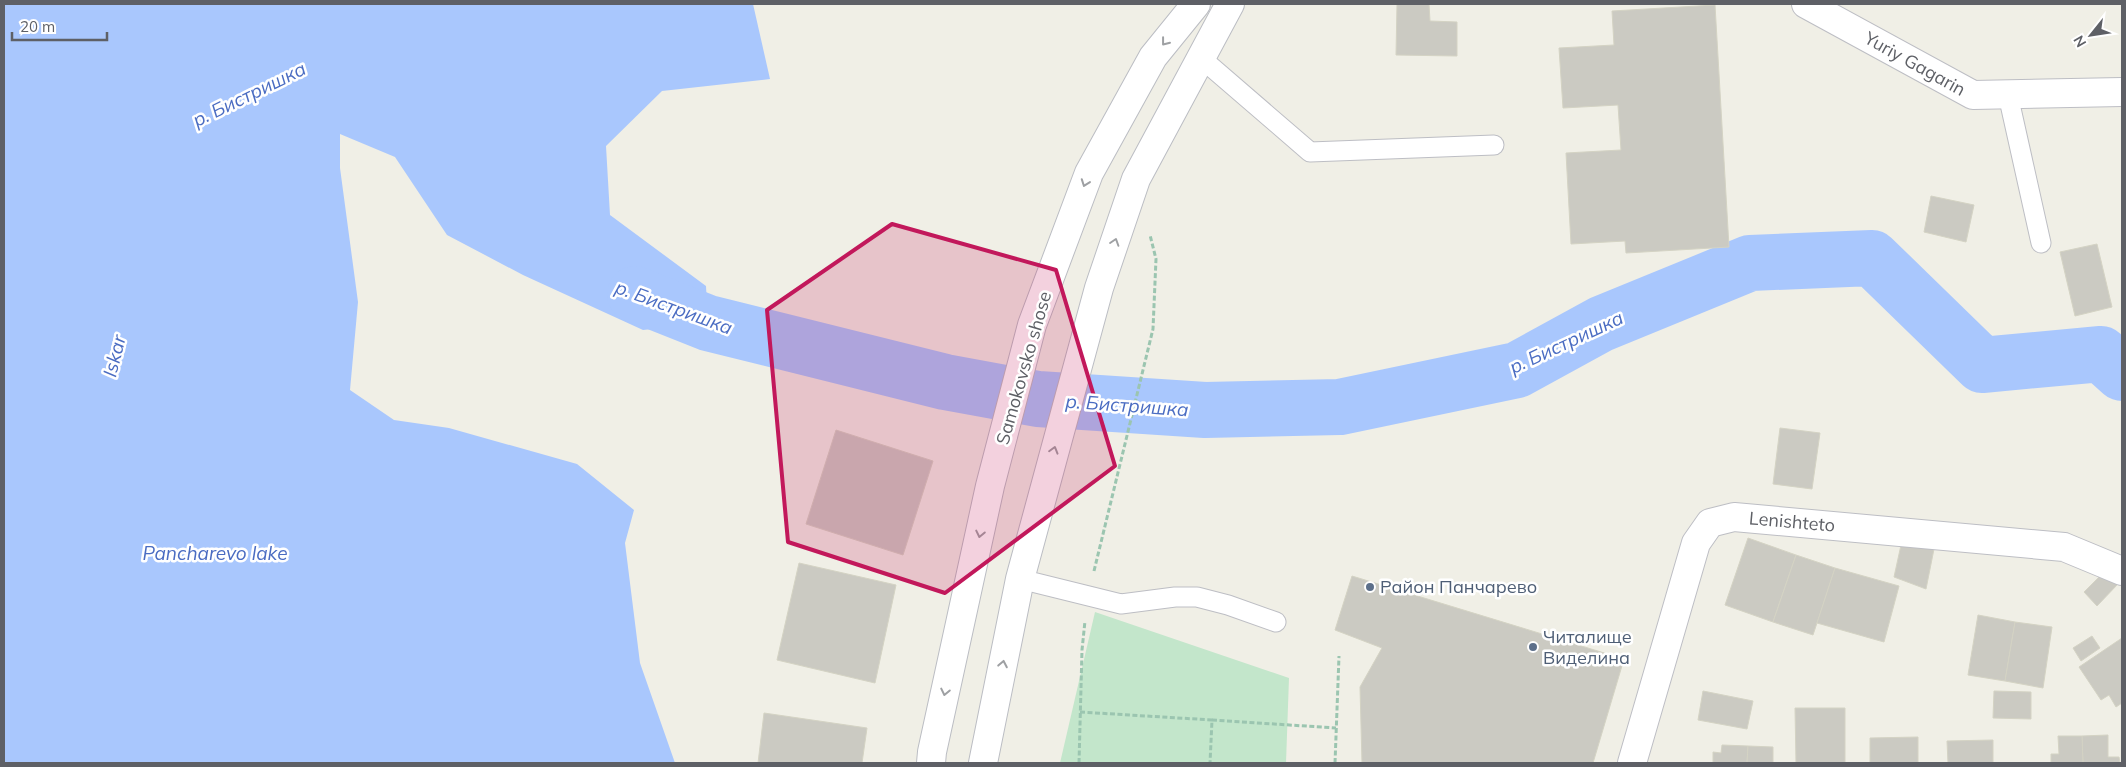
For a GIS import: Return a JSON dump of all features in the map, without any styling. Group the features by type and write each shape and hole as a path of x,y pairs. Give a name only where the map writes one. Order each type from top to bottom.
{"main road":[{"name":"Samokovsko shose","path":"931,763 990,486 1032,326 1089,173 1153,57 1196,4"},
{"path":"984,763 1020,579 1099,288 1136,179 1230,4"},
{"name":"Yuriy Gagarin","path":"1806,4 1973,95 2122,92"},
{"name":"Lenishteto","path":"1632,763 1696,543 1710,524 1734,517 2064,547 2122,570"}],"lane":[{"path":"1201,58 1310,152 1494,145"},
{"path":"2008,95 2041,243"},
{"path":"1020,579 1121,604 1175,597 1197,597 1228,605 1276,622"}],"path":[{"path":"1079,763 1082,650 1088,595 1153,329 1156,259 1150,232"},
{"path":"1334,763 1340,656"},
{"path":"1080,712 1336,728"},
{"path":"1210,763 1212,720"}],"highlighted area":[{"path":"892,224 1056,270 1115,466 945,593 788,542 767,310"}],"green space":[{"path":"1095,612 1289,678 1286,763 1060,763"}],"water":[{"name":"Pancharevo lake","path":"4,4 753,4 770,79 662,91 606,146 610,215 706,286 708,323 643,330 523,275 447,235 395,157 340,134 340,168 358,302 350,390 394,420 449,428 577,464 634,510 625,543 640,663 675,763 4,763"}],"building":[{"path":"1397,4 1429,4 1430,21 1457,22 1457,56 1396,55"},
{"path":"1715,5 1729,247 1626,253 1625,241 1571,244 1566,153 1621,150 1618,105 1563,108 1559,48 1614,45 1612,11"},
{"path":"1931,196 1974,205 1966,242 1924,232"},
{"path":"2097,244 2112,307 2075,316 2060,252"},
{"path":"1780,428 1820,433 1812,489 1773,484"},
{"path":"836,430 933,461 903,555 806,524"},
{"path":"1748,538 1796,555 1773,622 1725,605"},
{"path":"1901,545 1934,549 1926,589 1894,577"},
{"path":"1796,555 1835,568 1813,635 1773,622"},
{"path":"799,563 896,585 875,683 777,660"},
{"path":"1835,568 1899,586 1884,642 1817,623"},
{"path":"2104,572 2117,585 2097,606 2084,592"},
{"path":"1352,576 1624,659 1593,763 1362,763 1360,687 1382,648 1335,630"},
{"path":"1978,615 2015,622 2005,681 1968,675"},
{"path":"2015,622 2052,627 2043,688 2005,681"},
{"path":"2092,636 2100,648 2081,661 2073,648"},
{"path":"2122,638 2122,703 2116,707 2109,695 2101,700 2079,667"},
{"path":"1703,691 1753,701 1747,729 1698,720"},
{"path":"1994,691 2031,692 2031,719 1993,718"},
{"path":"1795,708 1845,708 1845,763 1796,763"},
{"path":"764,713 867,728 862,763 758,763"},
{"path":"2108,735 2108,757 2119,757 2120,763 2083,763 2082,736"},
{"path":"2058,736 2082,736 2083,763 2051,763 2051,754 2059,754"},
{"path":"1918,737 1918,763 1870,763 1870,738"},
{"path":"1993,740 1993,763 1948,763 1947,741"},
{"path":"1722,745 1748,746 1747,763 1713,763 1713,752 1721,753"},
{"path":"1748,746 1773,747 1773,763 1747,763"}],"waterway":[{"name":"р. Бистришка","path":"635,294 708,323 945,382 1038,399 1205,410 1340,407 1517,370 1601,324 1750,263 1872,258 1982,365 2101,354 2122,373"}],"place":[{"name":"Район Панчарево","path":"1370,587"},
{"name":"Читалище Виделина","path":"1533,647"}],"water label":[{"name":"Iskar","path":"114,356"}]}
